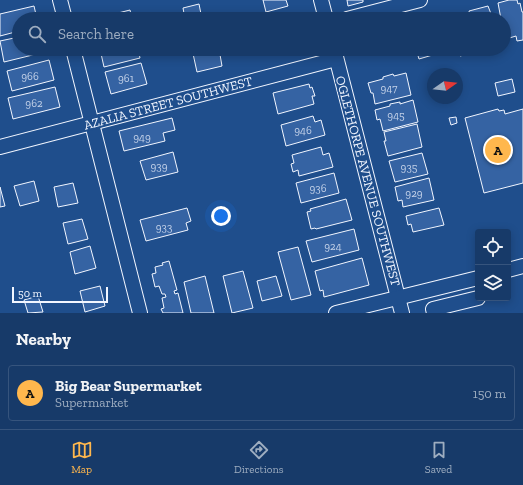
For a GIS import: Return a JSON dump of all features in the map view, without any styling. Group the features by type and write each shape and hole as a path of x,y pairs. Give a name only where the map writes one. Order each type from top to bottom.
{"street":[{"path":"60,0 63,12"},
{"path":"321,0 324,12"},
{"path":"374,12 420,0"},
{"path":"75,56 140,313"},
{"name":"AZALIA STREET SOUTHWEST","path":"0,146 92,123 328,56"},
{"name":"OGLETHORPE AVENUE SOUTHWEST","path":"336,56 402,313"},
{"path":"511,269 523,266"},
{"path":"336,313 475,279"},
{"path":"434,313 433,309 475,299"}],"building":[{"path":"263,0 286,0 288,6 266,12"},
{"path":"347,0 363,0 363,2 348,6"},
{"path":"509,0 517,0 518,4 520,3 523,12 523,40 517,41 516,36 511,38 511,12 500,12 498,3"},
{"path":"199,4 201,12 184,12 183,8"},
{"path":"34,6 35,12 12,12 12,33 0,36 0,14"},
{"path":"488,6 490,12 469,12"},
{"path":"12,38 12,56 29,56 4,62 0,41"},
{"path":"102,56 140,56 140,58 104,67"},
{"path":"194,56 220,56 222,66 197,72"},
{"path":"418,56 429,56 419,59"},
{"path":"49,60 54,80 12,91 7,71"},
{"path":"141,63 147,84 111,94 105,72"},
{"path":"406,73 411,95 375,104 373,93 371,93 368,83 383,79 383,77 393,74 394,76"},
{"path":"512,79 515,92 498,96 495,83"},
{"path":"309,84 310,88 312,87 315,96 312,96 314,104 278,114 273,93"},
{"path":"55,87 60,107 13,119 8,98"},
{"path":"413,100 418,122 383,131 380,119 377,120 375,110 390,106 390,104 400,102 400,104"},
{"path":"498,109 499,111 504,110 505,114 523,109 523,183 484,193 465,118"},
{"path":"313,116 315,122 321,120 325,135 286,146 281,125"},
{"path":"456,117 457,123 451,125 449,118"},
{"path":"172,118 175,130 163,133 165,141 124,151 119,131"},
{"path":"417,124 422,147 388,156 384,141 386,141 384,132"},
{"path":"321,147 323,155 329,153 333,167 299,176 298,170 293,172 291,164 294,163 292,155"},
{"path":"173,152 178,172 146,180 140,161"},
{"path":"422,153 428,174 395,182 389,161"},
{"path":"334,173 339,193 301,203 296,183"},
{"path":"429,178 434,200 403,207 402,200 398,201 395,187"},
{"path":"34,181 39,201 20,206 14,186"},
{"path":"73,183 78,203 58,207 54,187"},
{"path":"0,187 5,206 0,207"},
{"path":"346,199 352,220 311,229 307,212 311,211 310,209"},
{"path":"187,208 191,221 186,223 188,230 146,241 140,220"},
{"path":"439,208 444,225 413,232 411,224 408,225 406,216"},
{"path":"82,219 88,239 68,244 63,223"},
{"path":"354,229 359,250 312,262 306,241"},
{"path":"90,246 96,268 75,274 70,252"},
{"path":"298,247 311,295 291,300 278,252"},
{"path":"362,258 369,285 324,297 323,290 320,291 315,271"},
{"path":"169,261 177,290 174,291 175,294 178,293 183,313 163,313 161,309 164,308 162,298 166,297 165,294 162,294 159,286 155,287 152,274 156,273 155,267 163,265 162,263"},
{"path":"243,271 253,308 232,313 223,276"},
{"path":"205,276 214,313 191,313 184,282"},
{"path":"276,276 282,296 262,301 257,281"},
{"path":"100,286 105,306 85,312 80,291"},
{"path":"38,296 43,312 28,313 24,300"}],"place":[{"name":"Big Bear Supermarket","path":"498,150"}]}
